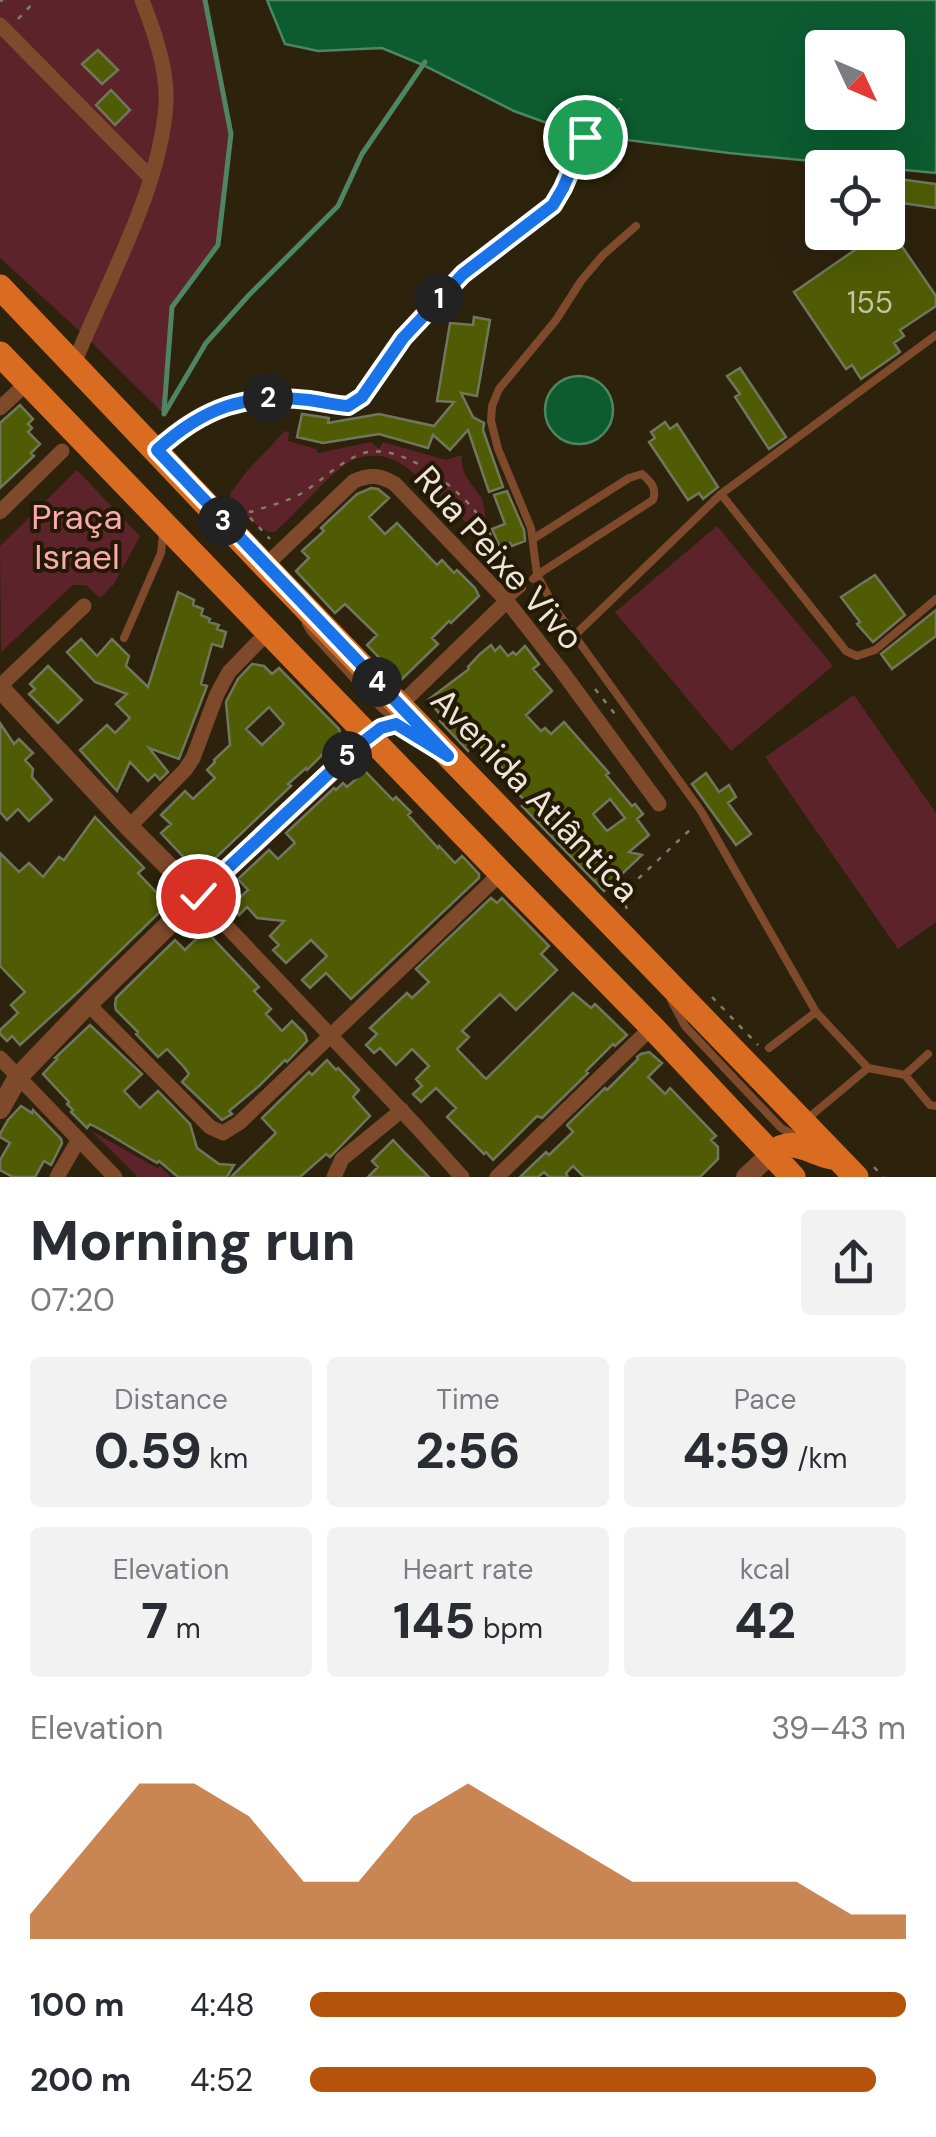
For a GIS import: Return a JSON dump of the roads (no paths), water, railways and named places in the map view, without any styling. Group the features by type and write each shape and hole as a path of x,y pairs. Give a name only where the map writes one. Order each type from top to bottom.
{"main road":[{"name":"Avenida Atlântica","path":"0,287 157,450 273,558 284,586 837,1158 863,1170"},
{"path":"0,354 652,1026 793,1177"},
{"path":"370,736 396,724 448,756"},
{"path":"771,1154 790,1144 837,1158"}],"street":[{"path":"74,364 151,178 160,145 166,102 162,62 142,0"},
{"path":"3,28 151,178"},
{"path":"0,408 27,383"},
{"path":"0,512 62,450"},
{"name":"Rua Peixe Vivo","path":"273,558 354,481 382,476 395,484 516,593 561,670 659,804"},
{"path":"400,705 516,593"},
{"path":"84,606 0,687 462,1177"},
{"path":"129,827 185,770 229,672 268,632"},
{"path":"0,1109 18,1077 88,1004 370,736"},
{"path":"88,1004 210,1128 223,1134 500,873"},
{"path":"497,1177 652,1026"},
{"path":"0,1058 115,1177"},
{"path":"334,1177 342,1159 402,1110"},
{"path":"56,1177 79,1139"},
{"path":"746,1177 771,1154"}],"lane":[{"path":"157,450 216,409 242,401 312,400 348,406 362,397 403,338 451,286 530,223"},
{"path":"636,226 603,255 582,281 556,320 499,389 492,406 491,422 498,450 532,528 535,577 701,811 816,1012 868,1068 905,1075 930,1105 936,1106"},
{"path":"575,634 721,494 936,335"},
{"path":"533,538 629,478 642,474 652,483 653,500 535,577"},
{"path":"721,494 846,651 857,656 875,650 936,599"},
{"path":"124,638 160,553 164,524"},
{"path":"284,586 311,632 382,709 448,756"},
{"path":"656,970 685,1026 756,1101 782,1128 837,1158"},
{"path":"766,1049 816,1012"},
{"path":"905,1075 928,1054"},
{"path":"804,1122 868,1068"}],"waterway":[{"path":"164,411 172,307 218,245 231,134 205,0"},
{"path":"164,414 206,343 338,206 362,154 425,62"}],"park label":[{"name":"Praça Israel","path":"77,537"}]}
